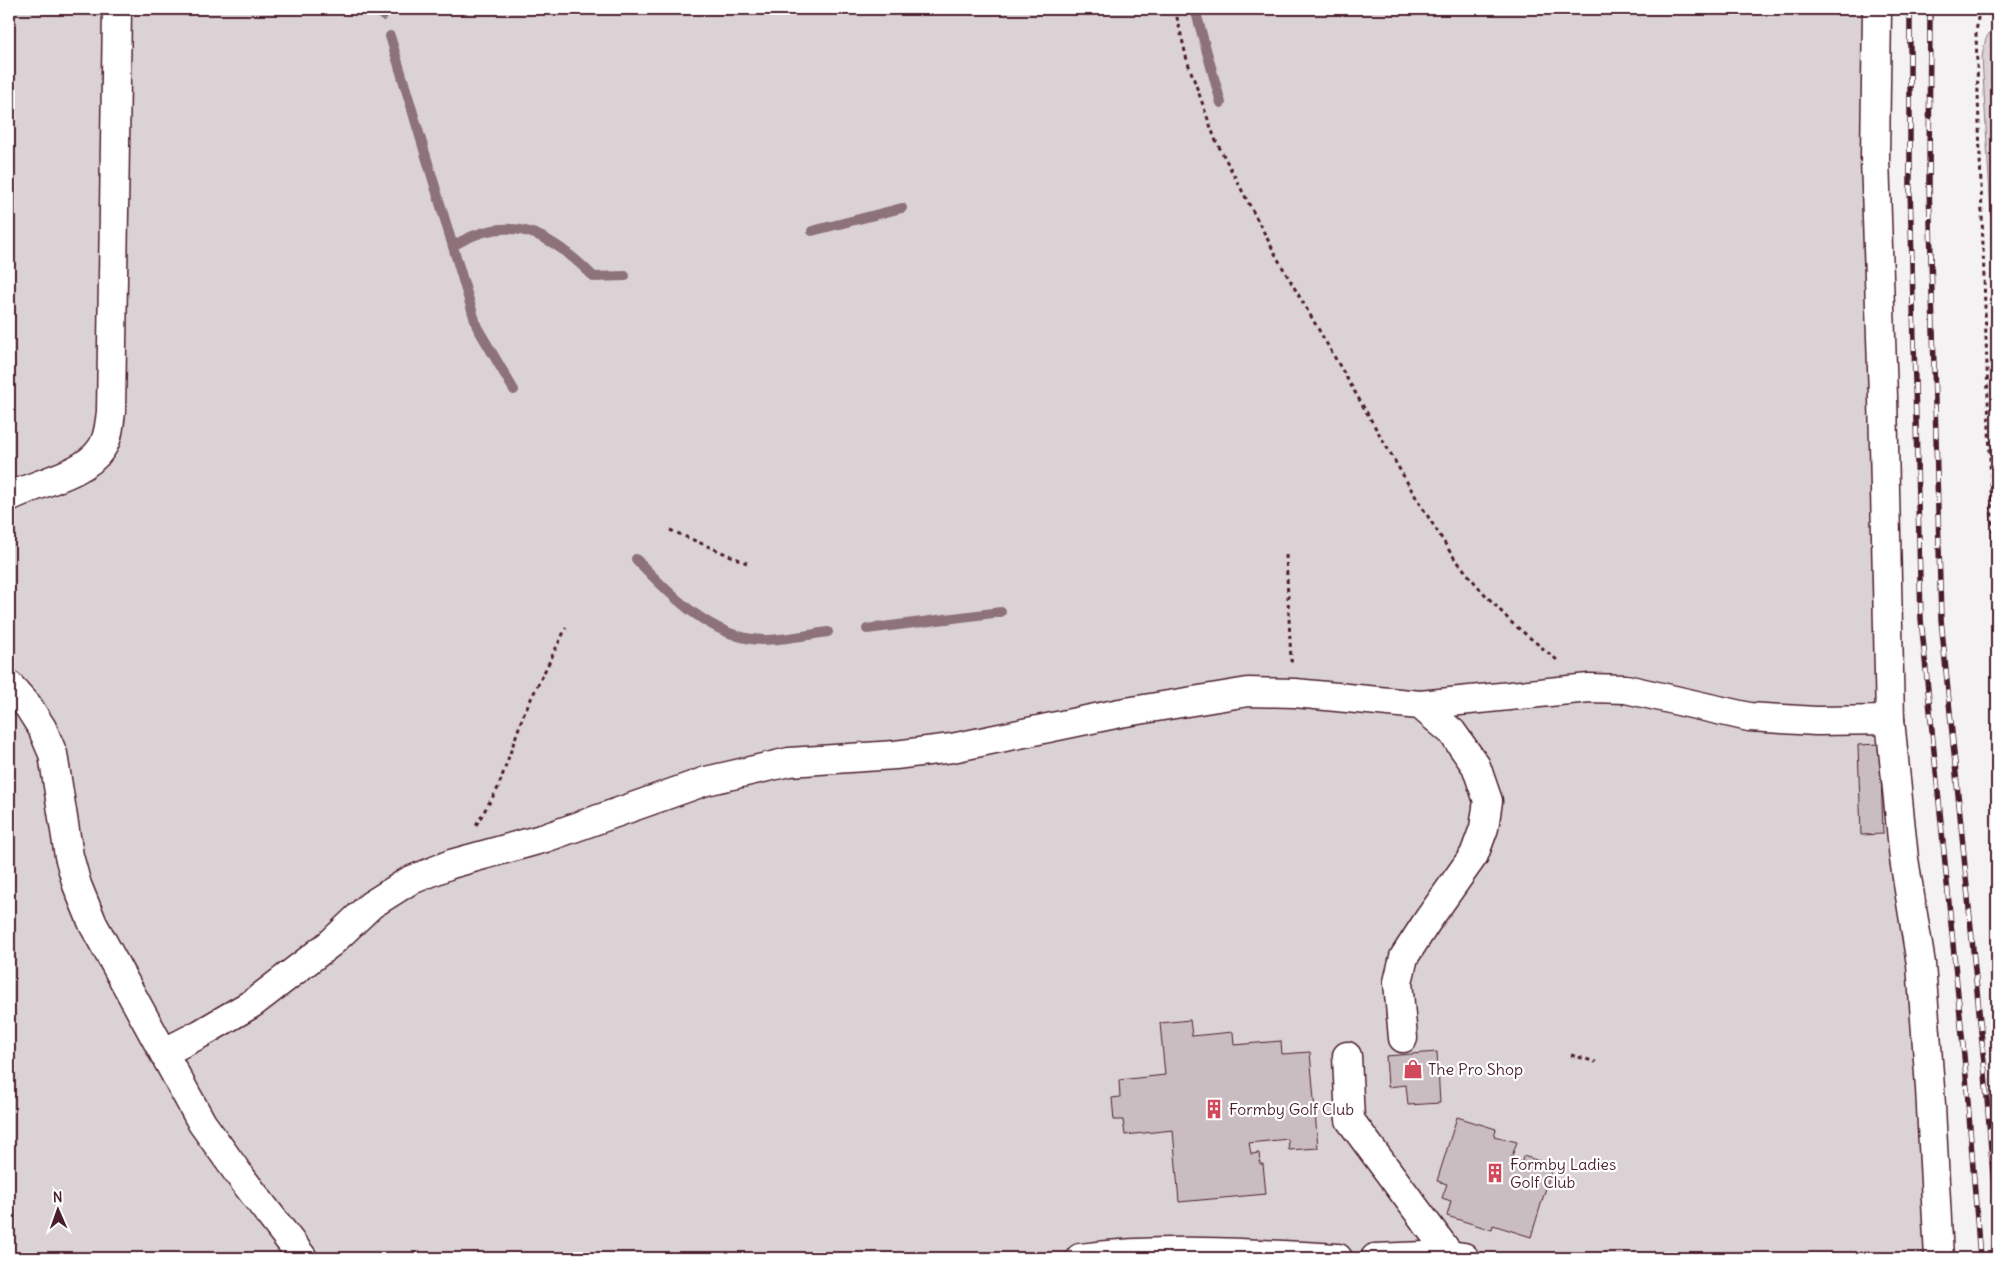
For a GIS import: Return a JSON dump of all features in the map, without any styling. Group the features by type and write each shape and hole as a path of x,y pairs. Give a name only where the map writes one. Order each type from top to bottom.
{"lane":[{"path":"9,497 88,462 101,450 108,436 111,412 117,9"},
{"path":"1876,9 1875,158 1883,397 1890,720 1904,859 1921,974 1930,1088 1938,1258"},
{"path":"9,685 28,706 42,728 53,754 69,856 77,885 93,924 165,1052 202,1123 303,1258"},
{"path":"165,1052 253,1003 331,943 371,905 409,881 451,864 545,838 706,782 789,762 895,755 952,748 1120,712 1248,692 1305,694 1420,705 1589,688 1626,689 1749,717 1816,721 1890,720"},
{"path":"1403,1038 1398,982 1404,957 1474,855 1484,828 1488,800 1476,766 1452,732 1420,705"},
{"path":"1347,1056 1350,1120 1459,1256"},
{"path":"1080,1258 1127,1252 1272,1254 1338,1258"},
{"path":"1375,1258 1459,1256"}],"path":[{"path":"1175,9 1187,60 1215,139 1280,263 1414,494 1452,555 1480,589 1512,623 1562,664"},
{"path":"1979,9 1976,54 1997,670"},
{"path":"670,530 747,563"},
{"path":"1286,555 1291,661 1300,662"},
{"path":"473,828 488,807 498,788 524,713 566,628"},
{"path":"1571,1055 1596,1062"}],"shaded area":[{"path":"9,9 1883,9 1896,618 1951,1258 9,1258"},
{"path":"1997,27 1997,319 1982,57 1984,44 1990,32"}],"building":[{"path":"1880,744 1883,834 1861,835 1858,745"},
{"name":"Formby Golf Club","path":"1190,1020 1192,1036 1233,1032 1234,1045 1281,1041 1282,1054 1310,1052 1318,1148 1289,1150 1288,1139 1249,1143 1251,1154 1259,1153 1260,1164 1263,1164 1266,1194 1179,1202 1173,1130 1125,1135 1123,1120 1114,1120 1112,1098 1120,1097 1119,1080 1165,1075 1160,1023"},
{"name":"The Pro Shop","path":"1437,1052 1440,1103 1408,1105 1406,1085 1388,1087 1386,1056"},
{"name":"Formby Ladies Golf Club","path":"1457,1117 1496,1129 1494,1136 1517,1142 1511,1159 1522,1162 1523,1156 1553,1165 1531,1237 1493,1225 1492,1230 1447,1216 1451,1201 1442,1198 1447,1184 1437,1181"}],"waterway":[{"path":"381,9 383,16"},
{"path":"1195,9 1221,103"},
{"path":"390,36 477,327 514,390"},
{"path":"812,231 902,208"},
{"path":"453,246 474,235 493,230 512,229 529,232 545,239 562,249 594,277 625,276"},
{"path":"636,559 662,586 692,612 726,632 744,638 763,640 828,632"},
{"path":"867,629 1001,612"}],"railway":[{"path":"1910,9 1910,185 1921,619 1966,1076 1980,1258"},
{"path":"1930,9 1929,184 1941,619 1985,1073 1997,1225"}],"place":[{"name":"The Pro Shop","path":"1413,1069"},
{"name":"Formby Golf Club","path":"1214,1109"},
{"name":"Formby Ladies Golf Club","path":"1495,1173"}]}
